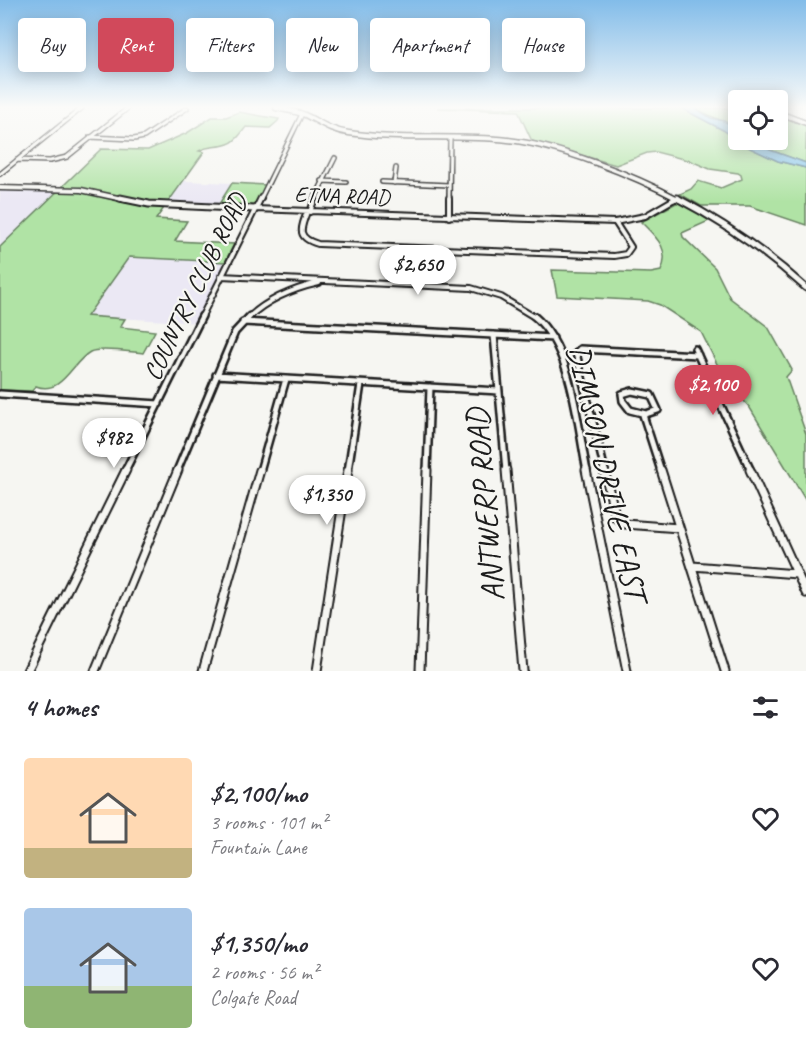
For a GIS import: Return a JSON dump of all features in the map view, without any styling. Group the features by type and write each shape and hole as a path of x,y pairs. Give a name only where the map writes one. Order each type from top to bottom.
{"street":[{"path":"0,174 43,139"},
{"path":"17,160 62,159 87,139"},
{"name":"COUNTRY CLUB ROAD","path":"27,671 289,139"},
{"path":"449,217 450,139"},
{"path":"487,139 529,143 626,174 678,197 750,240 806,288"},
{"path":"335,158 301,228 302,235 308,241 318,244 614,256 626,254 631,247 615,222"},
{"path":"394,183 396,168"},
{"path":"322,181 346,182"},
{"path":"382,182 449,184"},
{"name":"ETNA ROAD","path":"0,188 81,190 146,204 615,222 645,216 678,197"},
{"path":"222,276 327,282"},
{"path":"95,671 228,346 243,322 258,308 279,294 298,287 327,282"},
{"name":"DIMSON DRIVE EAST","path":"327,282 471,288 494,293 513,301 541,322 553,338 564,360 627,671"},
{"path":"243,322 553,338"},
{"name":"ANTWERP ROAD","path":"494,335 523,671"},
{"path":"679,528 625,524 616,518 576,353 580,349 696,352 806,593"},
{"path":"216,375 499,391"},
{"path":"203,671 286,380"},
{"path":"317,671 361,384"},
{"path":"420,671 429,387"},
{"path":"632,391 651,395 658,410 643,415 627,409 623,404 622,394 632,391"},
{"path":"0,394 159,404"},
{"path":"643,415 725,671"},
{"path":"692,566 797,574"}],"shaded area":[{"path":"184,181 232,183 216,208 166,205"},
{"path":"0,189 58,190 0,247"},
{"path":"129,257 229,262 199,323 86,316"}],"green space":[{"path":"173,139 235,139 231,143 199,151 204,152 156,219 187,221 175,241 234,244 225,262 129,257 87,316 125,319 120,327 155,331 143,353 108,350 90,352 53,386 45,388 36,386 32,391 0,390 0,247 101,149 148,150"},
{"path":"531,139 728,139 728,150 754,150 778,161 806,168 806,225 750,206 701,206 680,194 691,189 698,181 721,188 742,179 738,173 710,169 691,161 656,152 647,153 616,165"},
{"path":"788,139 806,139 806,163 770,150 788,150"},
{"path":"232,183 266,185 255,206 219,204"},
{"path":"678,202 683,202 711,220 682,233 683,237 715,268 730,298 768,327 792,370 786,377 806,434 806,501 750,408 723,376 701,332 660,305 648,301 557,296 552,270 651,273 661,271 664,263 663,250 657,238 641,222"}],"water":[{"path":"754,150 770,150 806,163 806,168 778,161"}]}
